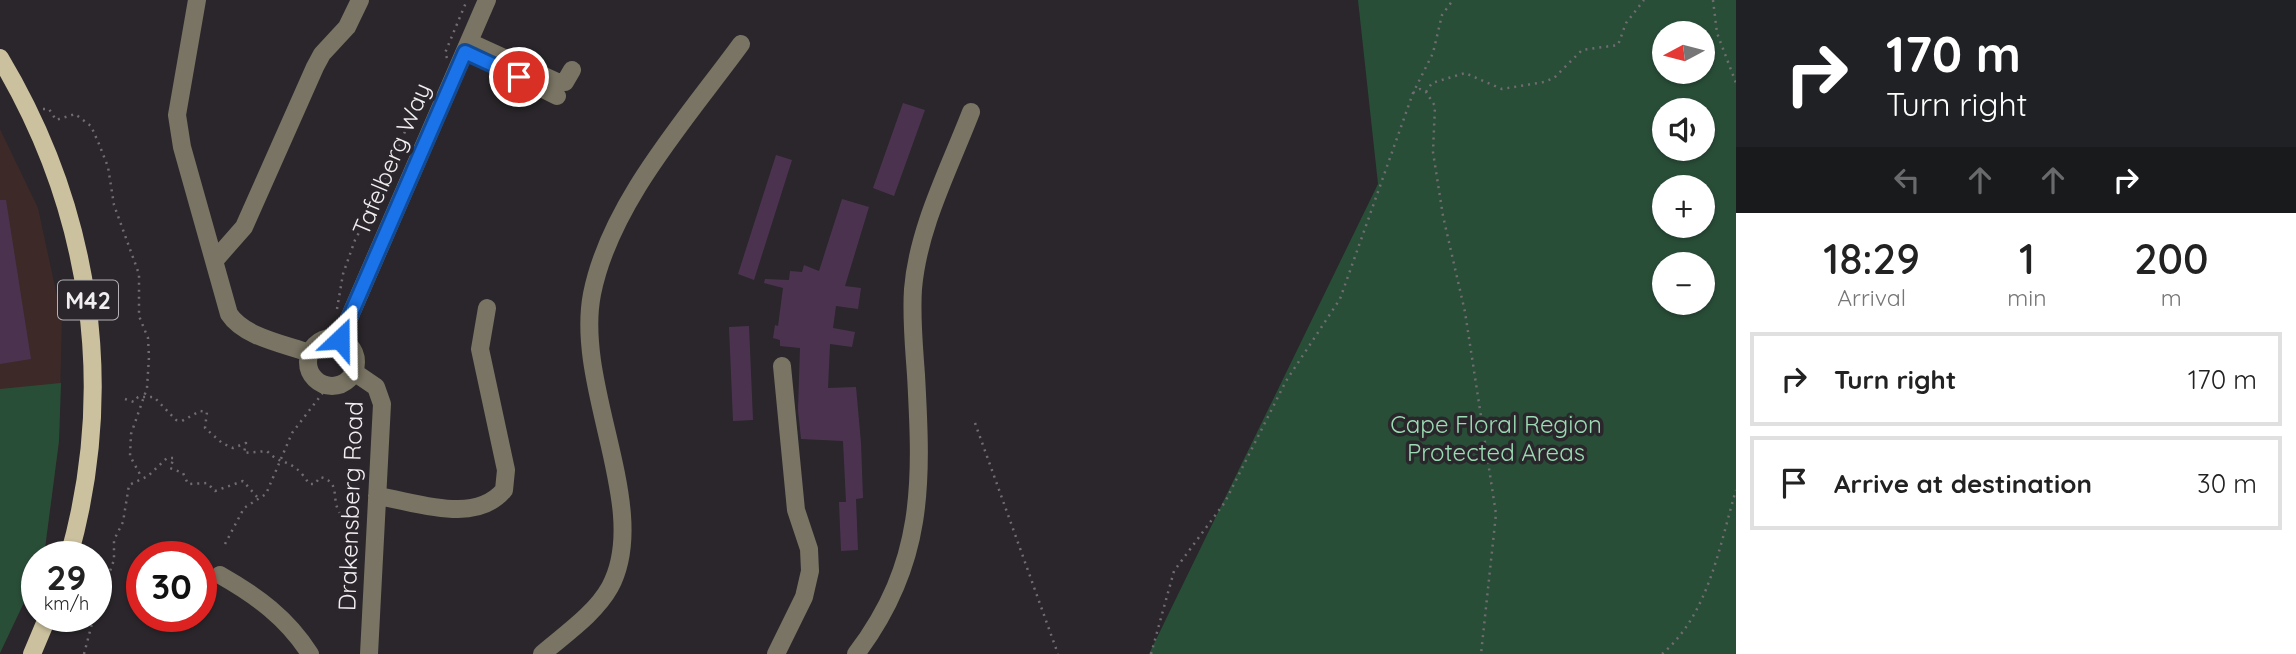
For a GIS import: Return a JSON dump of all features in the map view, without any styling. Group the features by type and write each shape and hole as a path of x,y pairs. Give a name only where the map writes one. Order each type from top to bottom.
{"main road":[{"name":"M42","path":"0,58 38,127 63,190 88,298 94,360 92,432 85,491 73,541"},
{"path":"32,654 41,632"}],"street":[{"path":"197,0 177,115 182,147 233,321 254,333 309,353"},
{"path":"215,260 244,228 315,67 322,54 347,27 360,0"},
{"name":"Tafelberg Way","path":"343,332 487,0"},
{"path":"542,654 601,600 618,565 623,534 619,496 587,345 592,292 622,213 741,44"},
{"path":"467,47 557,82 567,79 572,70"},
{"path":"467,47 557,96"},
{"path":"856,654 894,592 914,532 920,494 913,340 918,256 971,112"},
{"path":"384,497 460,510 490,502 504,491 506,470 480,349 487,307"},
{"path":"343,332 355,356 354,372 345,383 328,386 311,375 309,353 325,338 343,332"},
{"path":"776,654 804,597 810,571 809,549 796,510 782,366"},
{"name":"Drakensberg Road","path":"354,372 376,387 381,397 384,497 369,537 374,565 369,654"},
{"path":"220,575 254,594 287,623 310,654"}],"path":[{"path":"447,60 445,53 467,0"},
{"path":"1151,654 1174,571 1225,502 1286,382 1340,299 1413,93 1433,53 1442,15 1453,0"},
{"path":"1426,92 1432,83 1465,73 1502,89 1554,78 1582,50 1618,44 1626,23 1644,0"},
{"path":"1713,0 1717,33 1736,83"},
{"path":"343,332 336,302 355,240 374,205 409,122 434,83"},
{"path":"1413,93 1420,89 1426,92 1435,106 1433,152 1443,216 1465,312 1496,514 1481,654"},
{"path":"42,109 49,109 56,120 64,120 68,113 84,119 91,126 108,167 114,205 139,274 139,316 148,338 149,356 145,397 131,434 130,456 142,478"},
{"path":"225,544 244,508 266,494 292,433 328,386"},
{"path":"125,399 134,402 145,397 154,397 176,420 182,421 200,411 207,412 205,428 222,443 233,448 246,443 244,453 267,451 273,458 281,458 293,464 309,484 315,484 320,477 329,480 335,486 338,510 369,537"},
{"path":"975,423 1058,654"},
{"path":"112,566 114,540 123,522 125,494 129,485 167,458 174,458 170,468 184,473 188,484 207,483 215,491 243,481 258,498"},
{"path":"1662,654 1677,641 1699,608 1736,490"},
{"path":"83,654 89,632"}],"shaded area":[{"path":"0,129 38,208 62,319 59,441 46,541 21,541 21,609 0,653"}],"green space":[{"name":"Cape Floral Region Protected Areas","path":"1358,0 1736,0 1736,654 1149,654 1378,184"},
{"path":"61,383 59,441 46,541 21,541 21,609 0,653 0,389"}],"building":[{"path":"903,103 925,110 894,196 873,188"},
{"path":"776,155 792,160 754,280 738,274"},
{"path":"842,199 869,207 845,286 861,288 858,309 836,306 833,328 855,332 852,347 830,344 828,388 856,387 861,443 863,498 856,499 858,550 841,551 839,502 846,502 843,441 801,439 798,410 800,348 780,346 780,340 773,338 775,325 778,326 783,288 764,283 765,279 789,280 790,271 802,272 804,265 819,271"},
{"path":"0,200 6,200 31,359 0,364"},
{"path":"749,326 753,420 733,421 729,327"}],"route":[{"path":"340,339 465,52 519,77"}]}
